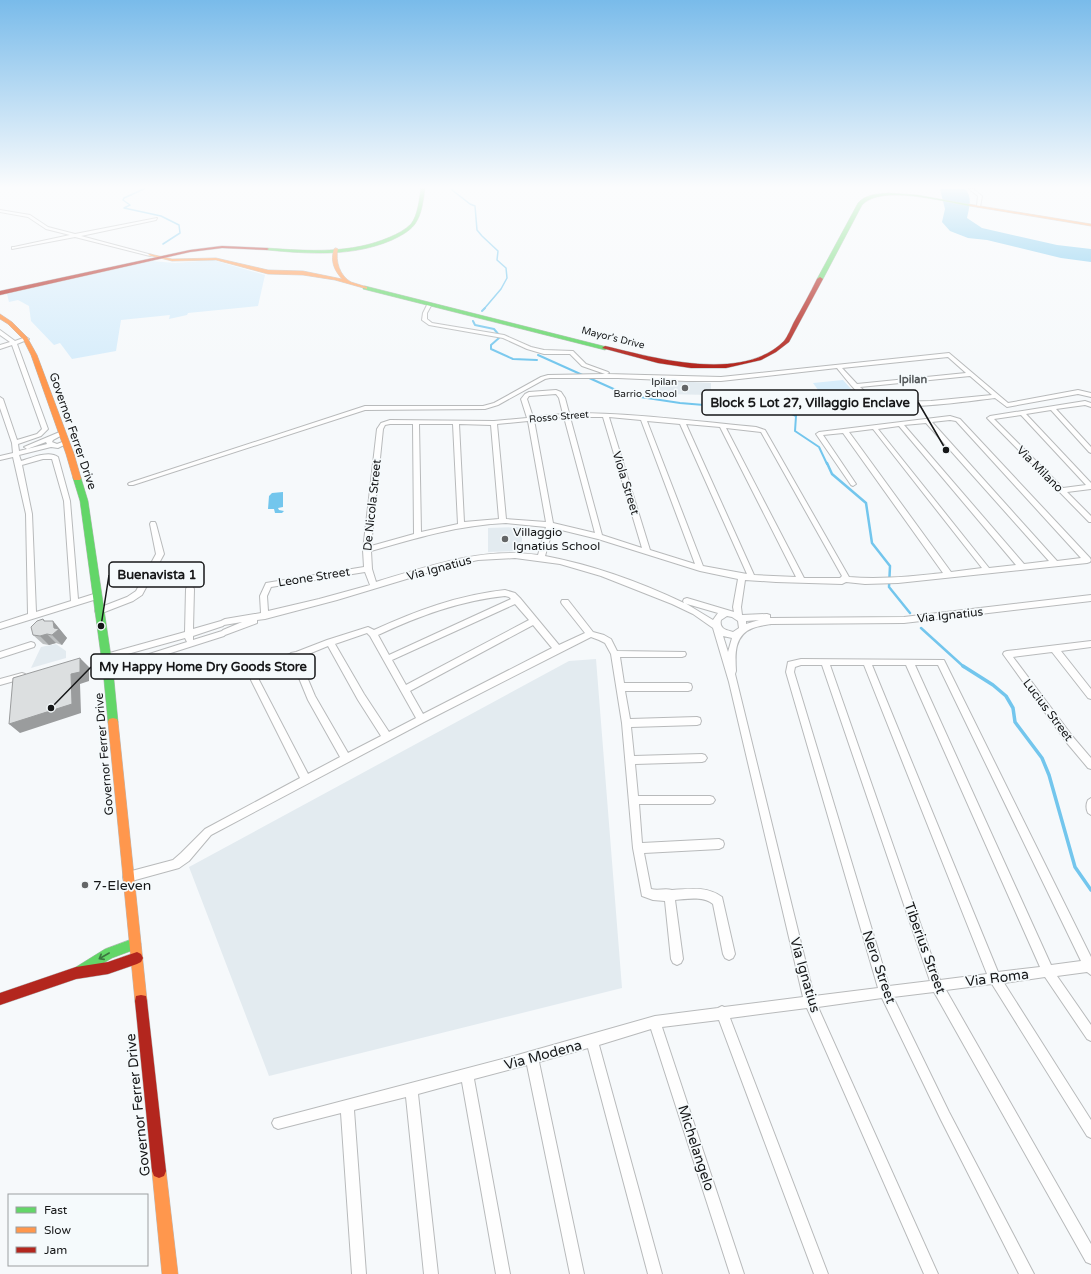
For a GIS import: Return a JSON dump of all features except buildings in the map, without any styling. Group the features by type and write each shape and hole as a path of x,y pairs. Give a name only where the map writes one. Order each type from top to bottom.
{"street":[{"path":"125,248 154,256 211,248"},
{"path":"265,248 297,252 345,248"},
{"path":"335,250 342,248"},
{"name":"Mayor's Drive","path":"0,289 154,256 177,260 216,259 268,272 308,274 349,282 360,287 669,363 707,366 744,362 773,352 787,341 837,248"},
{"path":"335,250 335,270 349,282"},
{"name":"Mayor's Drive","path":"0,293 154,256"},
{"path":"430,304 425,313 424,320 431,324 506,338 529,348 544,352 571,352 587,367 618,376"},
{"name":"Governor Ferrer Drive","path":"0,316 10,323 26,339 34,355 76,472 84,501 108,670 128,877 170,1274"},
{"path":"0,332 14,343 45,429 39,435 15,443"},
{"path":"0,347 26,339"},
{"path":"131,484 365,408 483,408 496,404 543,378 562,376 721,379 949,355 1007,405 1078,392 1091,395"},
{"path":"838,366 870,399 887,403 927,404 996,396"},
{"path":"856,386 970,374"},
{"path":"540,558 550,525 531,420 524,398 527,395 533,393 559,393 562,398 599,535"},
{"path":"0,399 15,443 16,454 30,514 32,616"},
{"path":"1022,413 1088,404 1091,410"},
{"path":"1052,408 1091,451"},
{"path":"1022,413 1091,487"},
{"name":"Via Milano","path":"1022,413 990,418 1089,517"},
{"name":"Rosso Street","path":"383,424 390,422 494,423 567,415 605,415 760,430 765,433 845,573 845,579"},
{"name":"Viola Street","path":"605,415 647,551"},
{"path":"643,418 700,568"},
{"path":"367,550 461,524 503,521 550,525 599,535 700,568 752,578 836,581 845,579 898,580 1087,560 958,420 950,418 819,434 853,484"},
{"path":"928,421 1055,563"},
{"path":"416,422 418,535"},
{"path":"682,422 752,578"},
{"path":"456,423 461,524"},
{"path":"494,423 503,521"},
{"name":"De Nicola Street","path":"374,586 368,569 367,550 380,429 383,424"},
{"path":"900,424 1022,567"},
{"path":"722,426 801,580"},
{"path":"874,427 988,571"},
{"path":"845,431 949,575"},
{"path":"0,458 51,442 62,433"},
{"path":"51,442 58,446 66,443"},
{"path":"19,464 43,457 55,457 67,501 75,603"},
{"path":"1061,490 1091,487"},
{"path":"99,611 130,599 138,593 155,566 160,554 153,524"},
{"name":"Via Ignatius","path":"106,656 156,644 222,623 265,616 374,586 448,563 472,558 516,555 568,564 614,577 690,608 716,627 733,682 810,1002 931,1274"},
{"name":"Leone Street","path":"265,616 262,596 269,585 368,569"},
{"path":"733,615 737,607 742,577"},
{"name":"Via Ignatius","path":"637,586 733,615 782,617 808,620"},
{"path":"190,589 188,634 190,644"},
{"path":"373,634 426,610 446,603 505,593 512,595 517,600 558,649"},
{"path":"0,626 97,596"},
{"name":"Via Ignatius","path":"733,682 731,651 734,642 741,632 759,622 808,620 904,620 1091,598"},
{"path":"387,659 517,600"},
{"path":"565,602 590,634 608,641 615,654 626,723 638,848 646,892 654,896 669,894 708,895 716,897 729,954"},
{"path":"733,615 743,623 741,632 729,635 716,627 715,621 719,616 733,615"},
{"name":"Via Ignatius","path":"108,670 224,633 265,616"},
{"path":"405,690 534,621"},
{"path":"306,781 255,680 255,676 262,669 294,655 368,630 373,634 421,719"},
{"path":"128,877 175,864 185,857 208,832 421,719 590,634"},
{"path":"330,642 361,697 387,737"},
{"path":"156,644 157,655"},
{"path":"1054,648 1091,644"},
{"path":"0,654 31,645"},
{"path":"1054,648 1091,695"},
{"name":"Lucius Street","path":"1054,648 1007,654 1091,766"},
{"path":"615,654 682,654"},
{"path":"294,655 311,697 346,759"},
{"name":"Nero Street","path":"825,662 801,662 791,664 790,672 885,993 945,1116 1027,1274"},
{"path":"825,662 941,662 1090,968"},
{"name":"Tiberius Street","path":"825,662 937,986 1091,1257"},
{"path":"867,662 995,979 1091,1132"},
{"path":"909,662 1048,972 1091,1036"},
{"path":"0,682 23,675"},
{"path":"620,687 688,687"},
{"path":"626,723 697,721"},
{"path":"629,760 702,758"},
{"path":"633,800 710,800"},
{"path":"1091,803 1091,810"},
{"path":"638,848 719,844"},
{"path":"669,894 677,959"},
{"path":"76,973 109,953 135,944"},
{"path":"0,999 76,973 108,968 137,958"},
{"name":"Via Roma","path":"810,1002 1090,968"},
{"name":"Via Modena","path":"278,1123 532,1058 655,1022 722,1012 810,1002"},
{"path":"722,1012 821,1274"},
{"name":"Michelangelo","path":"655,1022 737,1274"},
{"path":"592,1041 655,1274"},
{"path":"532,1058 577,1274"},
{"path":"467,1075 503,1274"},
{"path":"411,1090 431,1274"},
{"path":"347,1105 359,1274"}],"shaded area":[{"path":"213,260 265,275 258,306 188,313 187,315 169,319 170,315 121,320 116,351 72,359 60,343 54,345 31,321 29,306 18,300 9,302 7,294 152,261 175,263"},
{"name":"Ipilan Barrio School","path":"657,380 711,383 711,395 661,394"},
{"path":"843,380 852,390 821,394 813,383"},
{"name":"Villaggio Ignatius School","path":"523,527 521,551 488,552 488,528"},
{"path":"56,644 66,651 66,658 31,668 41,647"},
{"path":"596,659 622,988 269,1076 189,867 569,661"}],"water":[{"path":"1022,248 1091,249 1091,262 1061,258"},
{"path":"283,492 283,507 278,508 279,510 284,511 282,513 275,513 274,509 268,509 269,496 272,493"}],"waterway":[{"path":"484,309 501,289 507,278 506,268 497,260 498,251 495,248"},
{"path":"473,321 475,325 494,329 499,335"},
{"path":"499,338 491,345 491,349 513,359 537,360"},
{"path":"538,355 627,395 680,403 728,407 773,405 796,416 795,431 819,447 827,464"},
{"path":"827,463 832,474 866,503 872,543 890,566 889,587 910,613"},
{"path":"921,628 964,667"},
{"path":"963,666 993,685 1006,696 1013,708 1015,722 1042,758 1049,775 1075,867 1091,890"}],"traffic: fast":[{"path":"267,249 297,252 327,252 359,248"},
{"path":"820,279 836,248"},
{"path":"365,288 605,348"},
{"path":"77,478 84,501 108,670 113,722"},
{"path":"80,971 109,953 135,944"}],"traffic: slow":[{"path":"336,249 334,259 336,267 347,281"},
{"path":"150,255 172,260 216,259 268,272 303,273 336,279 365,288"},
{"path":"0,316 10,323 25,338 34,355 70,454 77,478"},
{"path":"113,722 141,1001"},
{"path":"159,1171 170,1274"}],"traffic: jam":[{"path":"0,293 190,251 210,248"},
{"path":"255,248 267,249"},
{"path":"605,348 658,361 691,366 726,366 759,359 774,351 787,341 820,279"},
{"path":"0,999 76,973 108,968 137,958"},
{"path":"141,1001 159,1171"}],"place":[{"name":"Ipilan Barrio School","path":"685,388"},
{"name":"Block 5 Lot 27, Villaggio Enclave","path":"946,450"},
{"name":"Villaggio Ignatius School","path":"505,539"},
{"name":"Buenavista 1","path":"101,626"},
{"name":"My Happy Home Dry Goods Store","path":"51,708"},
{"name":"7-Eleven","path":"85,885"}],"district":[{"name":"Ipilan","path":"913,379"}]}
